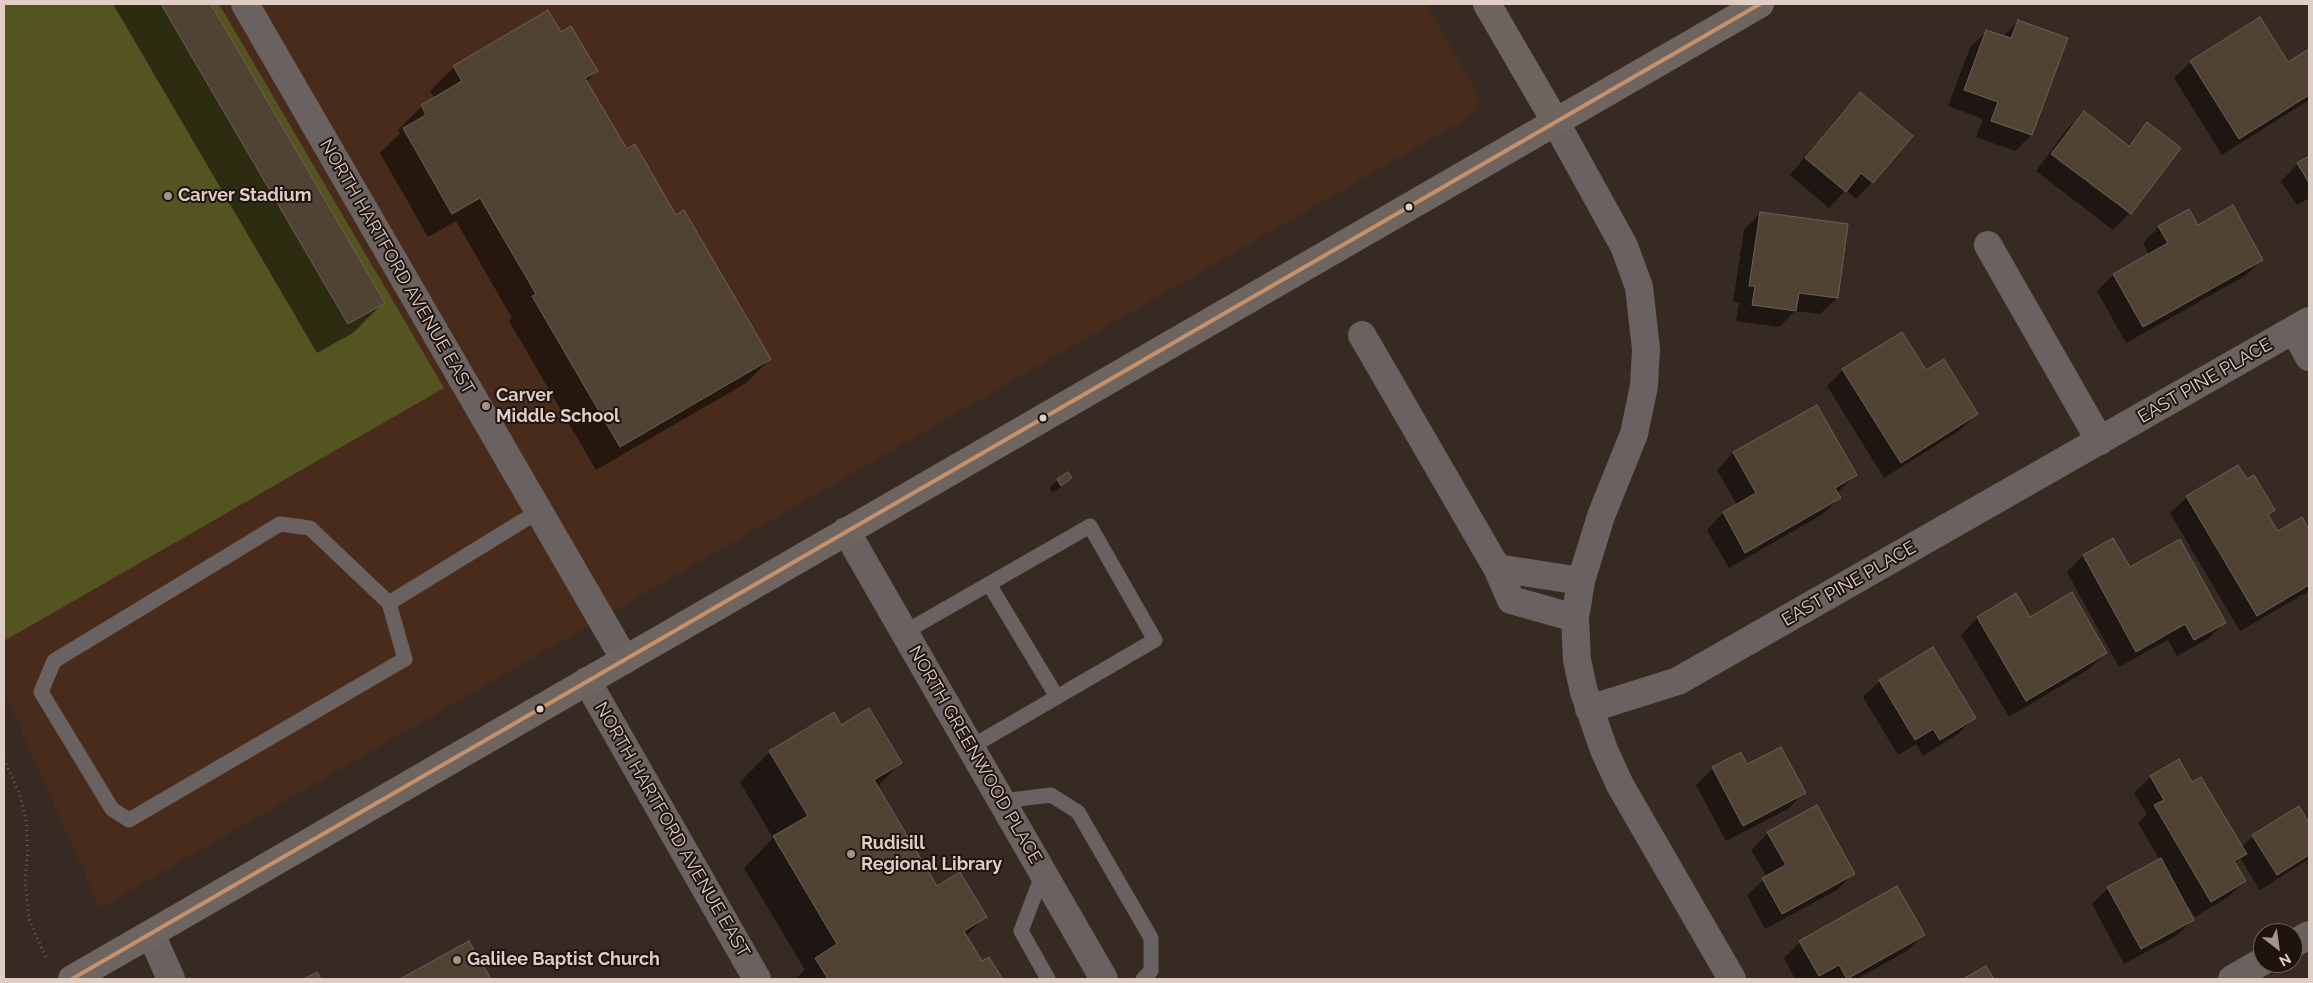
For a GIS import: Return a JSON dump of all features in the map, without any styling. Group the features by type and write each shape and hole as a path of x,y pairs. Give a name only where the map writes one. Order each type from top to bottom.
{"main road":[{"path":"1487,4 1555,122"},
{"path":"72,979 1760,4"}],"street":[{"name":"NORTH HARTFORD AVENUE EAST","path":"244,4 625,660"},
{"path":"1555,122 1624,246 1639,287 1646,349 1644,386 1634,434 1601,516 1581,581 1575,618 1577,660 1589,709 1604,750 1620,785 1732,979"},
{"path":"1988,245 2100,441"},
{"path":"2302,325 2309,356"},
{"name":"EAST PINE PLACE","path":"1589,709 1678,681 2302,325"},
{"path":"1362,335 1498,568 1511,600 1575,618"},
{"name":"NORTH GREENWOOD PLACE","path":"846,531 1104,979"},
{"path":"1498,568 1581,581"},
{"name":"NORTH HARTFORD AVENUE EAST","path":"587,681 757,979"},
{"path":"151,934 171,979"},
{"path":"2232,979 2253,967"}],"lane":[{"path":"389,604 539,511"},
{"path":"280,524 310,528 389,604 405,659 129,820 112,809 41,692 54,661 280,524"},
{"path":"905,632 1090,526 1155,640 971,747"},
{"path":"989,584 1056,697"},
{"path":"1002,802 1051,796 1078,812 1151,938 1151,971 1143,979"},
{"path":"1043,873 1021,931 1048,979"}],"path":[{"path":"4,758 19,793 26,819 28,851 25,879 29,919 48,963"}],"shaded area":[{"name":"Carver Middle School","path":"4,4 1426,4 1477,92 1480,101 1475,111 1464,120 100,908 4,692"},
{"name":"Carver Stadium","path":"4,4 219,4 444,388 4,641"}],"building":[{"path":"161,4 211,4 385,303 348,324"},
{"path":"548,10 561,32 571,26 598,71 585,78 627,149 635,144 676,215 684,210 771,359 620,447 532,296 536,294 480,198 452,214 403,128 426,115 421,105 462,81 453,66"},
{"path":"2260,17 2288,62 2309,49 2309,95 2239,139 2190,61"},
{"path":"2018,20 2068,38 2032,135 1991,121 1998,102 1964,90 1986,30 2011,38"},
{"path":"1860,92 1913,136 1873,183 1861,173 1846,192 1805,158"},
{"path":"2084,111 2129,146 2147,122 2181,148 2131,214 2051,154"},
{"path":"2309,156 2309,183 2297,163"},
{"path":"2233,205 2263,260 2143,327 2113,274 2168,243 2158,226 2189,209 2198,225"},
{"path":"1760,212 1848,224 1838,298 1799,293 1796,311 1752,305 1755,286 1749,286"},
{"path":"1902,332 1926,370 1944,359 1978,414 1901,463 1842,369"},
{"path":"1817,405 1857,475 1835,488 1841,498 1745,553 1723,512 1756,493 1733,452"},
{"path":"2238,465 2247,479 2254,475 2275,510 2268,515 2278,531 2302,517 2309,530 2309,585 2257,616 2186,496"},
{"path":"1068,472 1072,478 1061,486 1057,479"},
{"path":"2113,538 2130,567 2180,539 2226,623 2194,640 2185,624 2136,652 2083,555"},
{"path":"2072,592 2107,653 2026,701 1977,617 2016,593 2030,617"},
{"path":"1933,647 1976,718 1940,740 1933,729 1915,740 1879,680"},
{"name":"Rudisill Regional Library","path":"869,708 902,763 874,780 937,886 960,872 987,917 964,931 982,961 989,957 1002,978 828,979 815,958 837,944 773,836 808,816 769,751 834,712 841,725"},
{"path":"1781,747 1806,793 1743,826 1712,767 1741,752 1747,764"},
{"path":"2179,759 2192,782 2201,777 2247,854 2234,861 2246,881 2211,902 2154,805 2164,800 2150,776"},
{"path":"1817,805 1855,874 1782,914 1762,878 1786,865 1767,832"},
{"path":"2299,806 2309,823 2309,855 2277,875 2252,835"},
{"path":"2161,858 2194,920 2141,949 2107,887"},
{"path":"1897,886 1925,935 1847,979 1839,965 1819,976 1799,941"},
{"name":"Galilee Baptist Church","path":"469,941 491,979 400,979"},
{"path":"1986,966 1994,979 1963,979"},
{"path":"317,972 321,979 304,979"}],"transit line":[{"path":"72,979 1760,4"}],"place":[{"name":"Carver Stadium","path":"168,196"},
{"name":"Carver Middle School","path":"486,406"},
{"name":"Rudisill Regional Library","path":"851,854"},
{"name":"Galilee Baptist Church","path":"457,960"}]}
